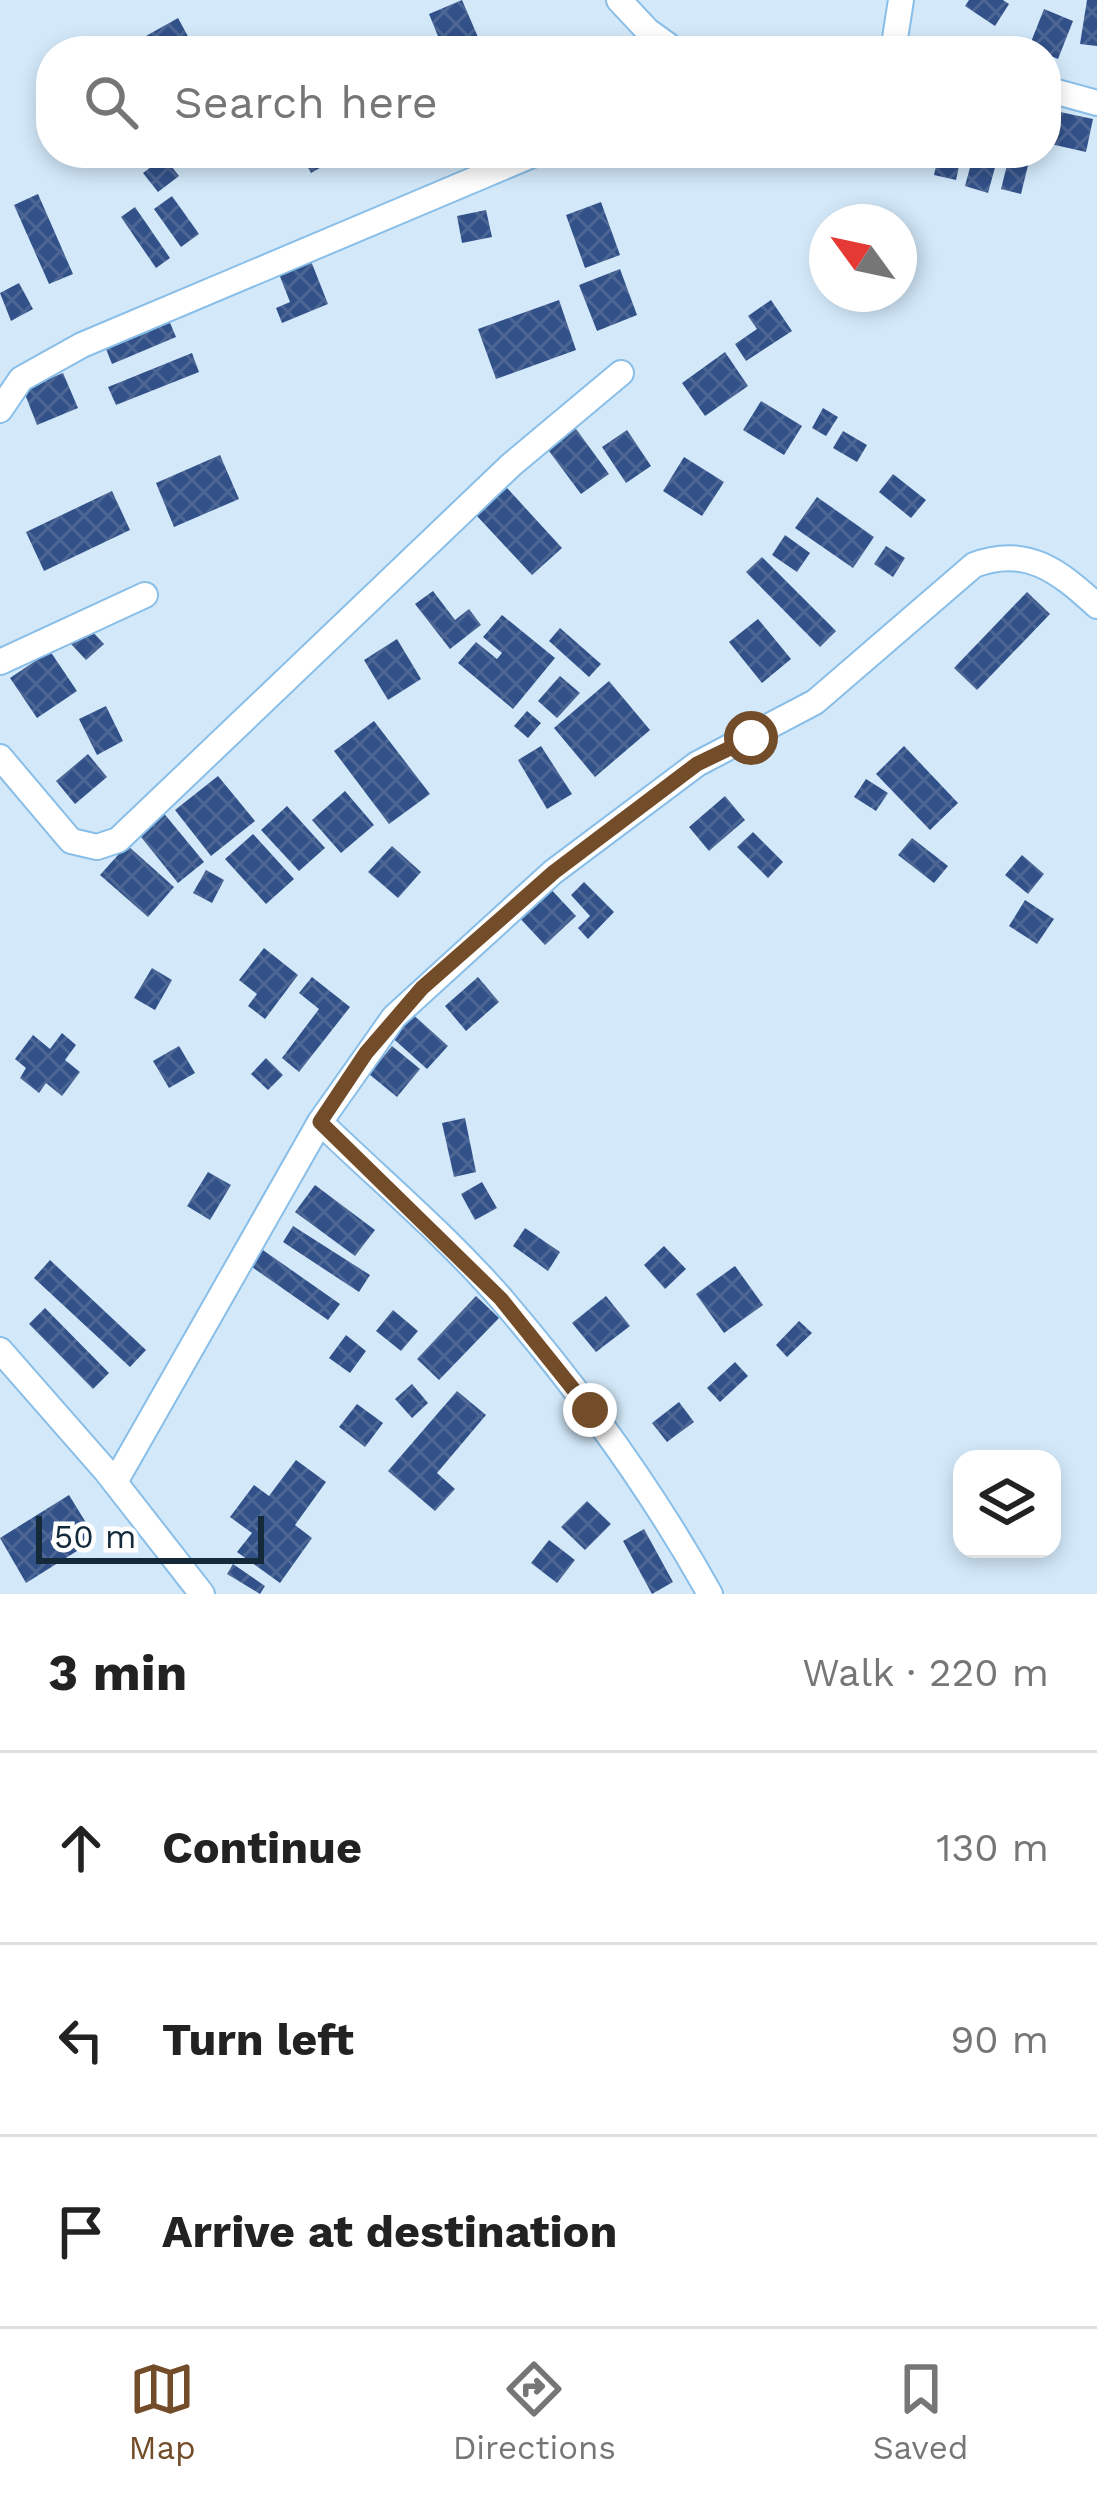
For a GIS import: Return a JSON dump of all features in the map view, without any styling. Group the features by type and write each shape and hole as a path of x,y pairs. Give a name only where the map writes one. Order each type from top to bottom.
{"street":[{"path":"619,0 655,36"},
{"path":"895,36 901,0"},
{"path":"1061,93 1097,103"},
{"path":"0,410 21,380 82,345 501,168"},
{"path":"0,758 71,841 97,847 118,840 512,465 621,373"},
{"path":"115,1483 320,1122 394,1017 554,872 697,764 815,702 974,565 997,556 1022,556 1070,581 1097,606"},
{"path":"0,662 145,595"},
{"path":"320,1122 501,1299 590,1410 676,1535 710,1594"},
{"path":"0,1350 115,1483 202,1594"}],"building":[{"path":"462,0 478,36 438,36 429,14"},
{"path":"969,0 1009,4 995,26 965,6"},
{"path":"1087,0 1097,0 1097,46 1080,44"},
{"path":"1044,9 1073,21 1061,51 1061,36 1033,36"},
{"path":"178,18 188,36 146,36"},
{"path":"1061,112 1093,119 1086,152 1061,146"},
{"path":"150,168 173,168 179,176 158,192 143,173"},
{"path":"936,168 959,168 956,180 934,175"},
{"path":"970,168 995,168 988,193 965,186"},
{"path":"1006,168 1027,168 1021,194 1001,189"},
{"path":"38,194 73,274 49,284 14,205"},
{"path":"172,196 199,234 181,247 154,209"},
{"path":"601,202 620,255 585,268 566,215"},
{"path":"135,207 170,258 156,268 121,217"},
{"path":"486,210 492,237 462,243 457,216"},
{"path":"309,256 328,304 282,323 276,308 290,302 277,269"},
{"path":"620,269 637,315 597,331 579,285"},
{"path":"19,283 33,309 11,321 0,293"},
{"path":"559,300 576,350 496,379 478,329"},
{"path":"771,300 792,331 746,361 735,344 757,329 748,316"},
{"path":"168,318 176,337 112,364 104,344"},
{"path":"725,352 748,386 705,416 682,383"},
{"path":"192,353 199,372 116,405 108,387"},
{"path":"63,373 78,408 37,425 23,389"},
{"path":"761,401 802,426 784,455 743,430"},
{"path":"823,408 838,417 826,436 812,428"},
{"path":"571,422 609,474 581,494 543,443"},
{"path":"627,430 651,466 626,483 602,447"},
{"path":"843,431 867,445 857,462 833,448"},
{"path":"220,455 239,499 174,527 156,483"},
{"path":"684,457 724,482 702,516 663,491"},
{"path":"893,474 926,500 911,518 879,492"},
{"path":"507,488 562,548 532,575 477,516"},
{"path":"112,491 130,530 44,571 26,532"},
{"path":"817,497 874,537 853,568 795,528"},
{"path":"785,535 810,553 797,572 772,555"},
{"path":"886,546 905,558 893,577 874,564"},
{"path":"762,557 836,631 820,647 746,572"},
{"path":"433,591 455,620 469,609 481,625 450,649 415,604"},
{"path":"1027,592 1050,614 977,690 954,668"},
{"path":"502,615 555,658 513,709 458,663 476,642 497,659 502,653 483,637"},
{"path":"758,619 791,659 762,683 729,642"},
{"path":"89,628 104,644 86,660 71,644"},
{"path":"560,628 601,664 589,677 549,641"},
{"path":"397,639 421,679 388,700 364,660"},
{"path":"50,651 77,691 37,718 10,678"},
{"path":"560,676 580,693 557,718 538,701"},
{"path":"609,681 650,730 595,777 554,728"},
{"path":"106,706 123,741 97,755 79,719"},
{"path":"527,711 541,723 528,738 514,726"},
{"path":"374,721 430,794 389,824 334,751"},
{"path":"541,746 572,794 547,809 518,760"},
{"path":"904,746 958,803 930,830 876,774"},
{"path":"88,754 107,777 75,804 56,781"},
{"path":"218,776 255,821 211,856 175,810"},
{"path":"866,779 888,793 876,811 854,797"},
{"path":"345,791 374,825 341,853 312,820"},
{"path":"725,796 745,820 709,851 689,827"},
{"path":"287,806 325,848 299,871 261,830"},
{"path":"162,811 204,862 178,883 137,832"},
{"path":"753,832 783,862 768,878 737,847"},
{"path":"253,834 294,879 266,904 225,859"},
{"path":"912,838 948,866 934,883 898,855"},
{"path":"127,845 174,887 148,917 100,875"},
{"path":"392,846 421,872 398,898 368,872"},
{"path":"1022,855 1044,874 1028,894 1005,875"},
{"path":"206,870 224,880 212,903 193,893"},
{"path":"584,882 614,912 588,939 578,928 590,916 571,895"},
{"path":"546,884 576,916 545,945 515,913"},
{"path":"1025,900 1054,919 1037,944 1009,926"},
{"path":"264,948 298,975 265,1019 248,1006 257,994 239,980"},
{"path":"152,968 172,980 155,1010 134,998"},
{"path":"312,977 350,1007 299,1072 282,1058 319,1009 299,993"},
{"path":"478,977 499,1002 466,1031 445,1006"},
{"path":"408,1010 448,1046 427,1069 387,1033"},
{"path":"62,1033 76,1045 65,1060 80,1072 62,1096 46,1083 39,1093 20,1078 26,1068 15,1059 33,1035 50,1049"},
{"path":"179,1046 195,1073 169,1088 153,1061"},
{"path":"392,1046 420,1069 397,1097 369,1074"},
{"path":"266,1058 283,1075 268,1090 251,1074"},
{"path":"465,1118 476,1172 454,1177 442,1123"},
{"path":"208,1172 231,1185 210,1220 187,1206"},
{"path":"482,1182 497,1208 475,1220 461,1194"},
{"path":"315,1185 375,1230 355,1256 295,1212"},
{"path":"293,1226 370,1275 359,1292 283,1242"},
{"path":"525,1228 560,1252 548,1271 513,1246"},
{"path":"664,1246 686,1269 665,1289 644,1265"},
{"path":"260,1248 340,1304 328,1320 249,1265"},
{"path":"50,1260 146,1350 130,1367 34,1278"},
{"path":"735,1266 763,1305 724,1333 696,1294"},
{"path":"476,1296 499,1318 439,1380 417,1359"},
{"path":"606,1296 630,1326 596,1352 572,1323"},
{"path":"45,1308 109,1373 93,1389 29,1324"},
{"path":"393,1310 418,1331 401,1351 376,1331"},
{"path":"799,1321 812,1333 787,1357 776,1345"},
{"path":"346,1335 366,1351 350,1373 329,1358"},
{"path":"735,1362 748,1376 720,1402 707,1388"},
{"path":"412,1384 428,1403 412,1418 395,1399"},
{"path":"457,1391 486,1415 437,1473 455,1489 435,1511 388,1471"},
{"path":"679,1402 694,1422 667,1442 652,1423"},
{"path":"357,1404 383,1423 365,1447 339,1427"},
{"path":"296,1460 326,1482 295,1525 312,1538 280,1583 237,1552 252,1533 230,1517 254,1485 269,1496"},
{"path":"69,1495 96,1539 26,1583 0,1538"},
{"path":"587,1501 611,1524 585,1550 561,1527"},
{"path":"644,1529 673,1582 652,1594 623,1541"},
{"path":"549,1540 575,1560 557,1583 531,1563"},
{"path":"233,1564 265,1586 260,1594 227,1574"}],"route":[{"path":"590,1410 501,1299 320,1122 366,1053 422,988 554,872 697,764 751,738"}]}
